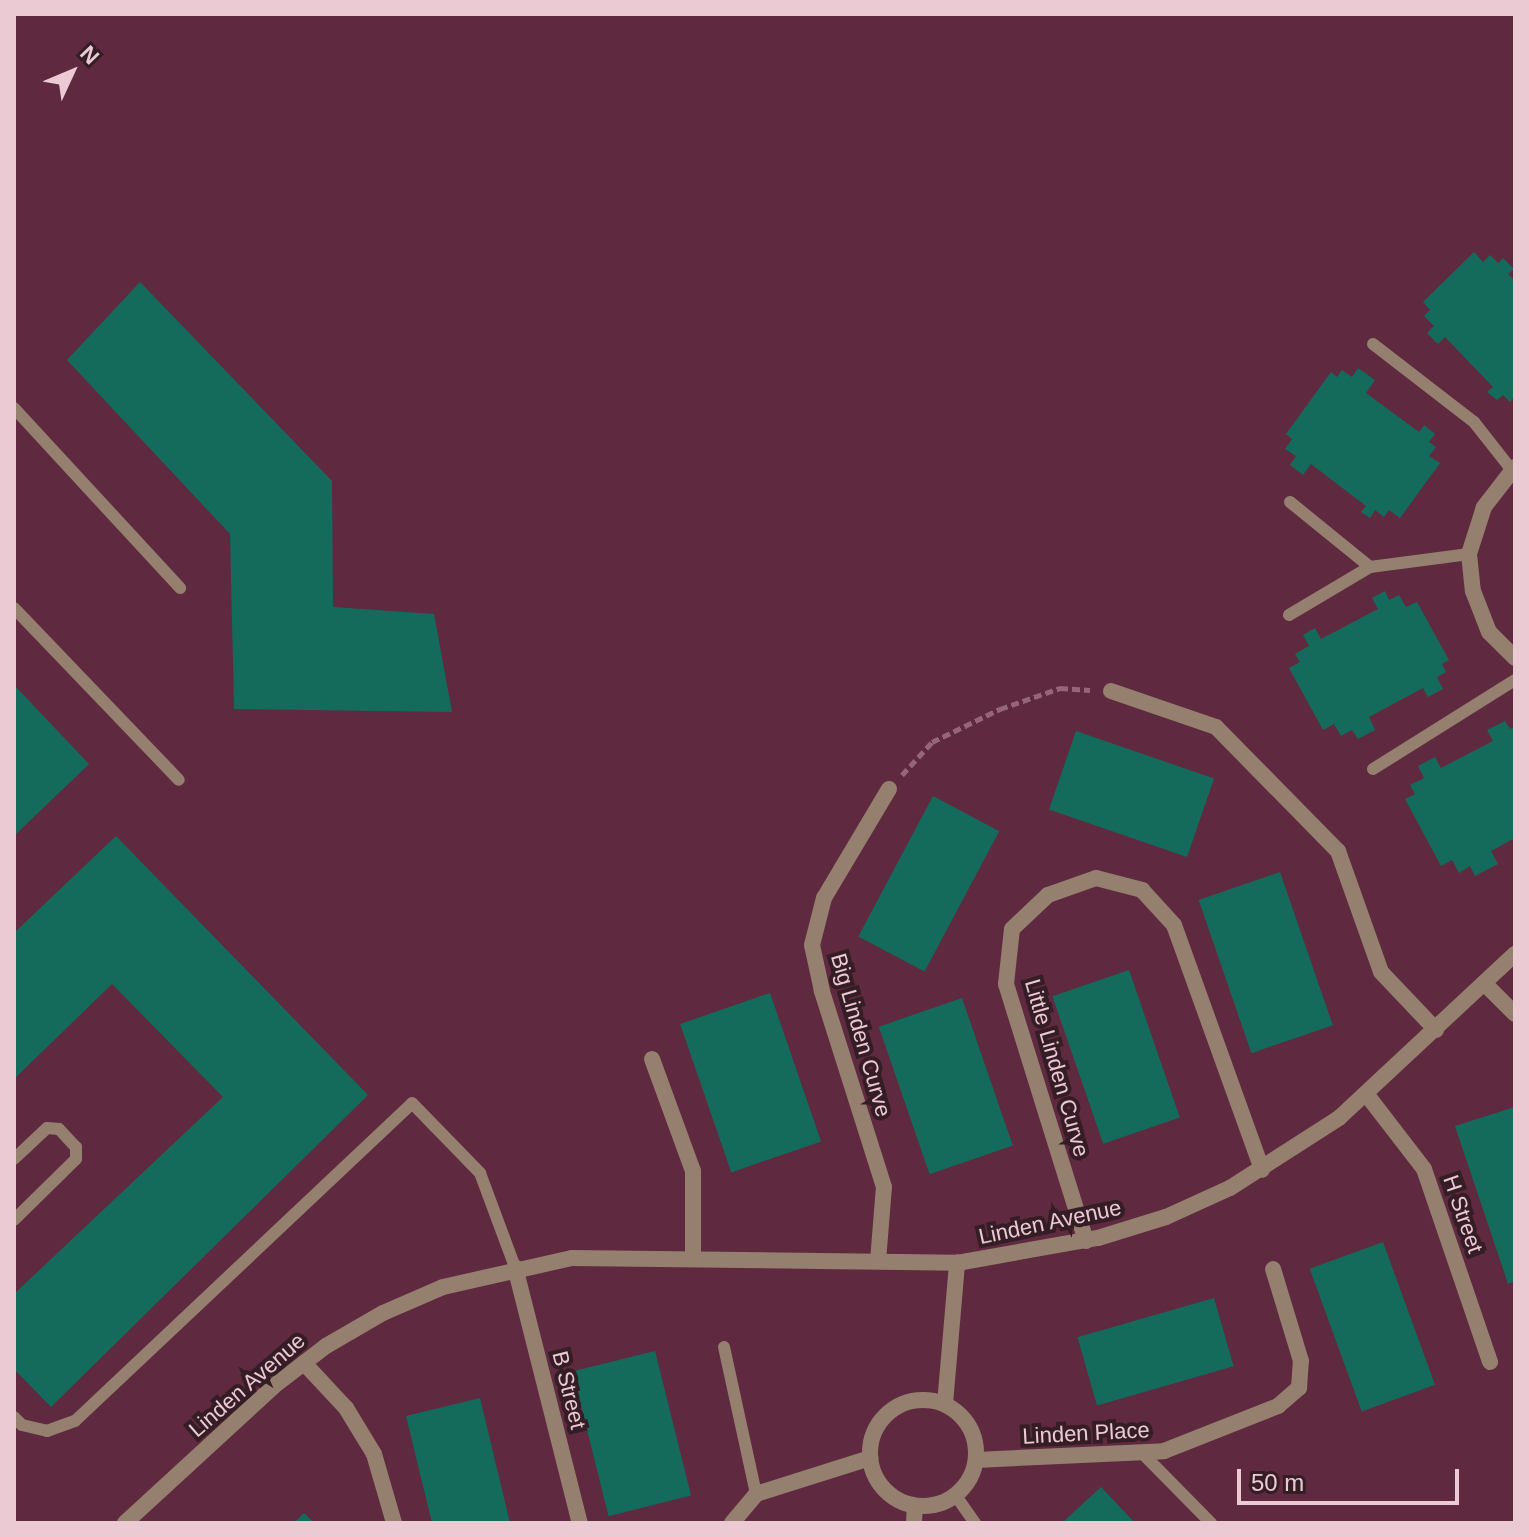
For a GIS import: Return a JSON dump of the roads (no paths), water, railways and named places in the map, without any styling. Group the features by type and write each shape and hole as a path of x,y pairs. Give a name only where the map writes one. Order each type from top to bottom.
{"street":[{"path":"1513,468 1484,507 1469,554 1473,591 1489,632 1515,658"},
{"path":"1111,691 1216,727 1338,851 1381,972 1436,1030"},
{"name":"Big Linden Curve","path":"878,1261 884,1187 822,991 812,945 824,898 889,789"},
{"name":"Little Linden Curve","path":"1086,1241 1006,984 1012,929 1048,895 1096,878 1142,890 1174,925 1262,1170"},
{"name":"Linden Avenue","path":"125,1523 304,1363 383,1313 443,1287 515,1267 572,1258 693,1256 957,1263 1086,1241 1166,1217 1262,1170 1367,1095 1515,954"},
{"path":"1484,983 1515,1014"},
{"path":"652,1059 693,1171 693,1256"},
{"name":"H Street","path":"1367,1095 1424,1169 1490,1362"},
{"path":"945,1404 957,1263"},
{"name":"B Street","path":"515,1267 580,1523"},
{"name":"Linden Place","path":"976,1460 1164,1451 1278,1406 1299,1388 1301,1361 1273,1269"},
{"path":"304,1363 346,1408 374,1454 394,1523"},
{"path":"914,1400 945,1404 967,1423 976,1460 956,1496 915,1514 886,1492 870,1458 880,1422 896,1407 914,1400"},
{"path":"732,1523 756,1494 870,1458"}],"lane":[{"path":"1373,344 1474,422 1513,468"},
{"path":"14,408 180,588"},
{"path":"1290,502 1370,567"},
{"path":"1289,615 1370,567 1469,554"},
{"path":"14,608 179,780"},
{"path":"1373,769 1515,680"},
{"path":"14,1417 22,1425 47,1431 75,1421 412,1103 480,1173 515,1267"},
{"path":"14,1159 47,1128 59,1129 76,1147 76,1159 14,1220"},
{"path":"724,1347 756,1494"},
{"path":"1141,1452 1211,1523"},
{"path":"956,1496 975,1523"}]}
